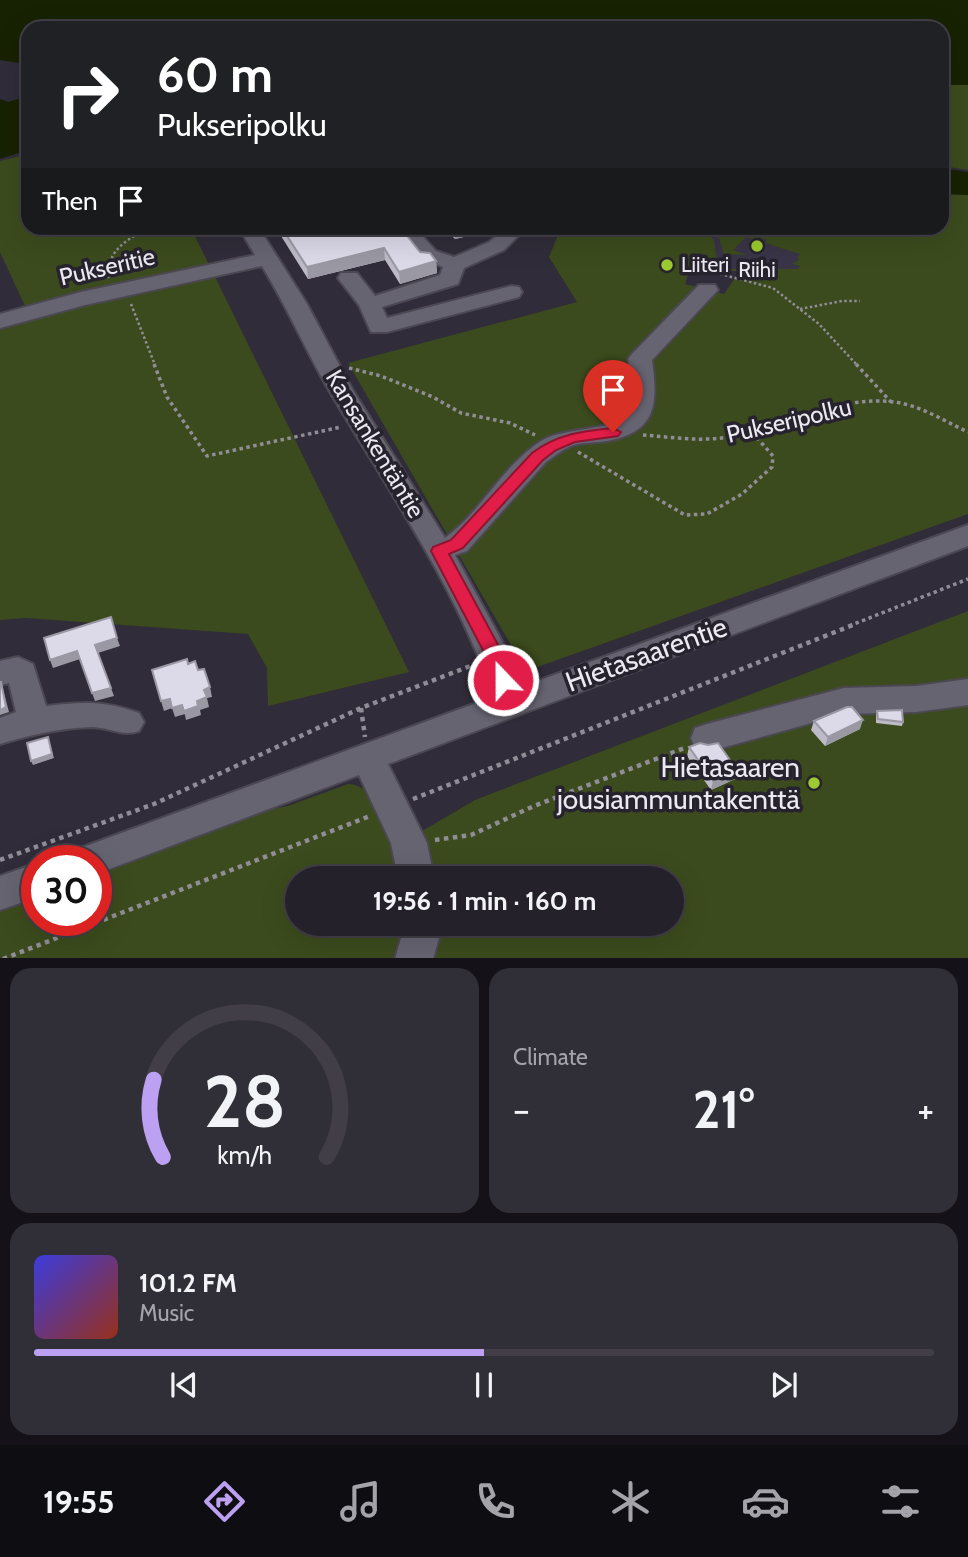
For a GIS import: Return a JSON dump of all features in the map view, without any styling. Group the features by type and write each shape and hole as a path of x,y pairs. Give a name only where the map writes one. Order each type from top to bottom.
{"street":[{"name":"Kansankentäntie","path":"253,235 296,303 360,423 439,551 495,656 511,703"},
{"path":"411,235 429,255 452,271 473,302"},
{"path":"369,304 452,271 510,235"},
{"name":"Pukseritie","path":"0,321 126,289 268,258"},
{"path":"349,278 369,304 380,327 511,292"},
{"path":"439,551 457,544 537,456 565,439 629,427 638,418 645,391 640,359 713,282"},
{"name":"Hietasaarentie","path":"112,852 968,535"},
{"path":"0,673 18,669 22,673 34,720"},
{"path":"707,738 844,701 916,699 968,692"},
{"path":"0,731 34,720 94,713 128,722"},
{"path":"368,756 409,843 414,866"},
{"path":"0,894 21,886"},
{"path":"414,958 420,936"}],"path":[{"path":"97,296 110,283 107,268 115,247 136,235"},
{"path":"713,282 773,288 819,324 891,402"},
{"path":"126,289 167,397 207,456 360,423"},
{"path":"800,309 860,300"},
{"path":"327,363 381,376 433,397 461,412 510,423 550,439 565,439 570,447 579,453 685,515 707,514 742,494 772,467 773,456 751,431"},
{"name":"Pukseripolku","path":"613,432 711,439 818,412 891,402 905,405 968,432"},
{"path":"2,958 393,807 968,579"},
{"path":"0,860 154,804 361,708 495,656"},
{"path":"361,708 368,756"},
{"path":"409,843 471,835 534,806 707,738"}],"shaded area":[{"path":"0,0 968,0 968,85 949,85 949,21 21,21 21,78 19,63 0,60"},
{"path":"949,85 968,85 968,170 949,167"},
{"path":"21,89 21,152 0,159 0,99 8,102 18,99"},
{"path":"21,156 21,235 194,235 409,672 268,706 267,668 248,634 26,618 0,620 0,313 25,306 0,252 0,161"},
{"path":"949,169 968,172 968,195 949,194"},
{"path":"949,194 968,195 968,514 526,671 348,363 577,302 549,257 558,235 709,235 714,240 718,268 708,269 798,269 800,266 792,264 800,259 797,258 800,254 765,243 767,240 759,237 756,240 746,237 733,250 747,255 724,254 718,235 949,235","holes":["689,271 739,272 724,294 685,284"]},
{"path":"666,235 798,235 815,269 708,269 717,268"},
{"path":"968,611 968,958 0,958 0,907 21,899 21,936 112,936 112,865 242,815 288,806 348,784 366,791 387,816 402,843 475,800"}],"building":[{"path":"286,235 407,235 420,252 430,253 436,261 399,272 384,248 307,267"},
{"path":"111,617 117,638 95,645 111,688 92,693 77,651 50,660 44,638"},
{"path":"187,659 188,664 195,661 198,670 204,669 210,687 204,690 207,697 197,701 198,706 184,711 182,705 172,708 170,699 161,701 152,670"},
{"path":"0,682 6,707 0,710"},
{"path":"852,707 863,720 828,737 814,721"},
{"path":"902,710 903,722 878,719 877,711"},
{"path":"48,737 52,754 31,761 27,743"},
{"path":"700,743 718,743 737,770 713,781 689,747"}],"place":[{"name":"Riihi","path":"757,246"},
{"name":"Liiteri","path":"667,265"},
{"name":"Hietasaaren jousiammuntakenttä","path":"814,783"}],"route":[{"path":"503,680 495,656 439,551 457,544 537,456 550,447 565,439 613,432"}]}
